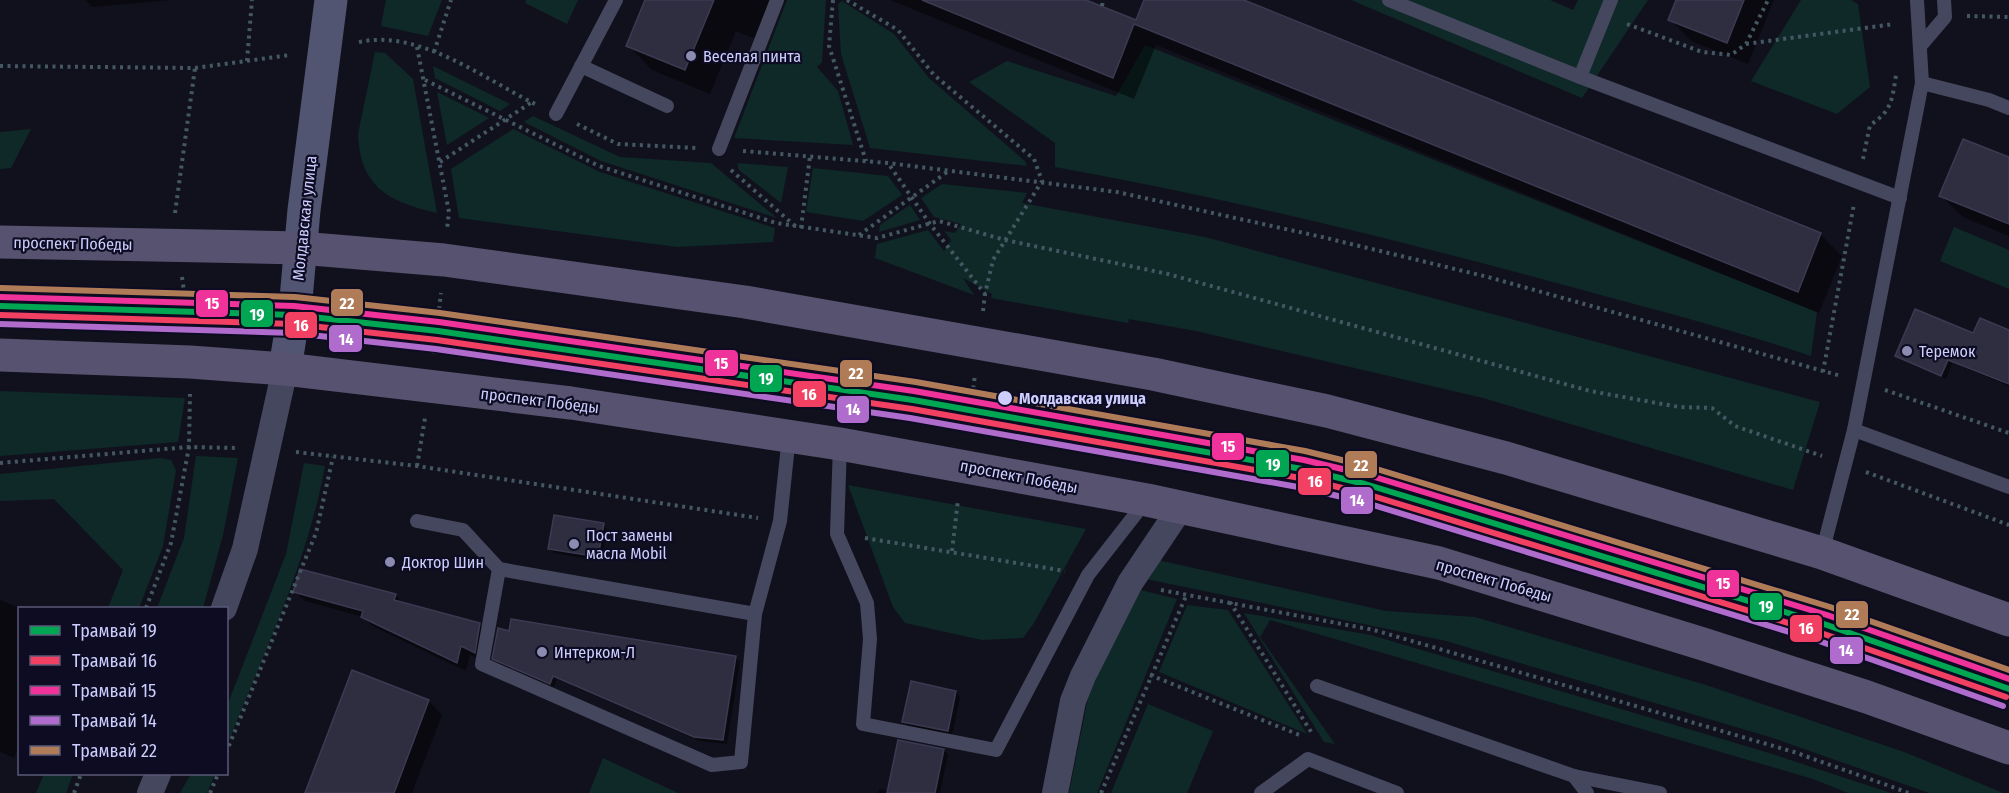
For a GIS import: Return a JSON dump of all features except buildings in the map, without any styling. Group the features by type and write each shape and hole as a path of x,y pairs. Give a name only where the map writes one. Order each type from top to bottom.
{"main road":[{"name":"проспект Победы","path":"0,242 300,248 444,260 745,302 1153,374 1327,411 1506,458 1822,553 2009,620"},
{"name":"проспект Победы","path":"0,355 190,362 285,369 571,403 789,435 1147,500 1337,539 1450,567 1857,693 2009,748"}],"street":[{"name":"Молдавская улица","path":"225,607 244,549 285,369 296,299 300,248 331,0"},
{"path":"1056,793 1073,701 1083,676 1130,583 1182,507"},
{"path":"150,793 158,775"}],"lane":[{"path":"556,114 615,0"},
{"path":"719,149 777,0"},
{"path":"1389,0 1580,77 1900,198"},
{"path":"1580,77 1611,0"},
{"path":"1822,553 1854,430 1922,83 1922,44 1917,0"},
{"path":"1922,44 1945,17 1944,0"},
{"path":"581,66 667,106"},
{"path":"1922,83 1989,100 2009,108"},
{"path":"1854,430 2009,487"},
{"path":"499,569 482,664 712,765 741,762 755,614 780,521 789,435"},
{"path":"840,444 837,534 867,603 870,639 863,724 996,750 1088,575 1147,500"},
{"path":"417,521 463,530 499,569 755,614"},
{"path":"1317,686 1574,777 1660,793"},
{"path":"1261,793 1308,759 1397,793"},
{"path":"1574,777 1587,793"}],"path":[{"path":"247,61 252,0"},
{"path":"434,52 452,0"},
{"path":"832,0 829,46 866,161"},
{"path":"847,0 898,30 934,75 1034,159 1042,181"},
{"path":"1102,6 1103,0"},
{"path":"1604,16 1702,52 1731,55 1746,44 1768,0"},
{"path":"1945,17 2009,17"},
{"path":"1746,44 1918,20"},
{"path":"0,66 195,68 324,50 379,38 434,52 618,144 719,149 888,163 1117,192 1288,229 1488,277 1863,382 2009,433"},
{"path":"417,47 449,212 430,386 417,465"},
{"path":"424,80 599,166 777,223 877,238 939,221 1005,240 1168,274 1590,391 1679,407 1713,408 1735,426 2009,525"},
{"path":"440,162 532,102"},
{"path":"719,149 721,162 798,227"},
{"path":"798,227 810,156"},
{"path":"888,163 930,224 985,294"},
{"path":"858,236 950,170"},
{"path":"952,551 985,294 993,260 1042,181"},
{"path":"0,463 189,447 266,448 324,456"},
{"path":"228,748 316,533 333,457"},
{"path":"1101,793 1185,596"},
{"path":"1150,675 1317,742 1230,602"},
{"path":"74,793 81,775"},
{"path":"210,793 218,775"}],"green space":[{"path":"386,0 442,0 428,36 381,26"},
{"path":"526,0 578,0 567,24 525,3"},
{"path":"787,0 826,0 822,62 817,67 838,91 853,145 734,138"},
{"path":"1351,0 1550,0 1573,10 1578,0 1648,0 1582,98"},
{"path":"1801,0 1851,0 1858,4 1870,87 1837,114 1751,81"},
{"path":"842,1 894,34 929,78 1025,161 1027,166 870,148 841,54 838,4"},
{"path":"1145,45 1817,312 1811,356 1746,335 1427,249 1242,205 1055,167 1055,143 969,82 1007,61 1116,96"},
{"path":"375,52 385,53 413,79 437,213 405,204 392,197 371,180 365,168 358,134"},
{"path":"433,66 510,104 500,111 435,78"},
{"path":"437,92 489,118 447,145"},
{"path":"533,116 620,157 711,163 777,218 601,161 524,122"},
{"path":"31,129 11,168 0,169 0,132"},
{"path":"513,129 600,172 775,228 773,242 677,247 459,218 451,169"},
{"path":"737,163 788,167 781,203 739,170"},
{"path":"813,168 888,176 902,195 863,221 806,212"},
{"path":"942,184 1027,193 1022,203 1205,237 1820,402 1793,490 1483,398 1196,331 1129,319 1128,323 991,298 992,294 963,278 974,295 875,258 877,244 928,230 944,251 951,240 944,231 955,233 961,224 934,217 921,198"},
{"path":"910,205 920,220 879,232 880,225"},
{"path":"1954,227 2009,250 2009,289 1940,261"},
{"path":"0,391 185,398 178,442 0,456"},
{"path":"196,456 238,458 223,535 203,607 157,607 184,538"},
{"path":"160,458 171,460 176,470 163,546 139,607 108,607 123,570 54,499 0,501 0,474"},
{"path":"304,463 325,466 308,537 296,572 228,743 228,703 286,554"},
{"path":"848,485 1086,529 1034,623 1023,638 982,640 905,623 893,607"},
{"path":"1158,560 1386,611 1475,617 1706,685 1907,753 2003,793 1929,793 1773,738 1446,641 1146,579"},
{"path":"1141,590 1177,599 1097,793 1069,793 1088,698 1106,653"},
{"path":"1187,605 1228,610 1307,734 1159,672"},
{"path":"1244,613 1371,635 1766,752 1891,793 1848,793 1813,779 1270,620 1260,637 1335,744 1324,742"},
{"path":"1148,704 1213,731 1187,793 1111,793"},
{"path":"603,758 678,793 589,793"},
{"path":"44,775 73,775 66,793 36,793"},
{"path":"190,775 215,775 207,793 180,793"}],"tram line":[{"name":"22","path":"1,288 295,297 440,313 916,382 1305,451 1370,467 1830,607 2009,670"},
{"name":"15","path":"0,297 294,306 439,322 914,391 1304,460 1368,475 1827,615 2009,679"},
{"name":"19","path":"0,306 294,315 438,331 913,400 1302,469 1365,484 1824,624 2009,689"},
{"name":"16","path":"0,315 293,324 437,340 912,409 1300,478 1363,493 1821,633 2006,697"},
{"name":"14","path":"0,324 293,333 436,349 910,418 1298,487 1360,501 1819,641 2003,706"}],"place":[{"name":"Веселая пинта","path":"691,56"},
{"name":"Теремок","path":"1907,351"},
{"name":"Молдавская улица","path":"1005,398"},
{"name":"Пост замены масла Mobil","path":"574,544"},
{"name":"Доктор Шин","path":"390,562"},
{"name":"Интерком-Л","path":"542,652"}]}
